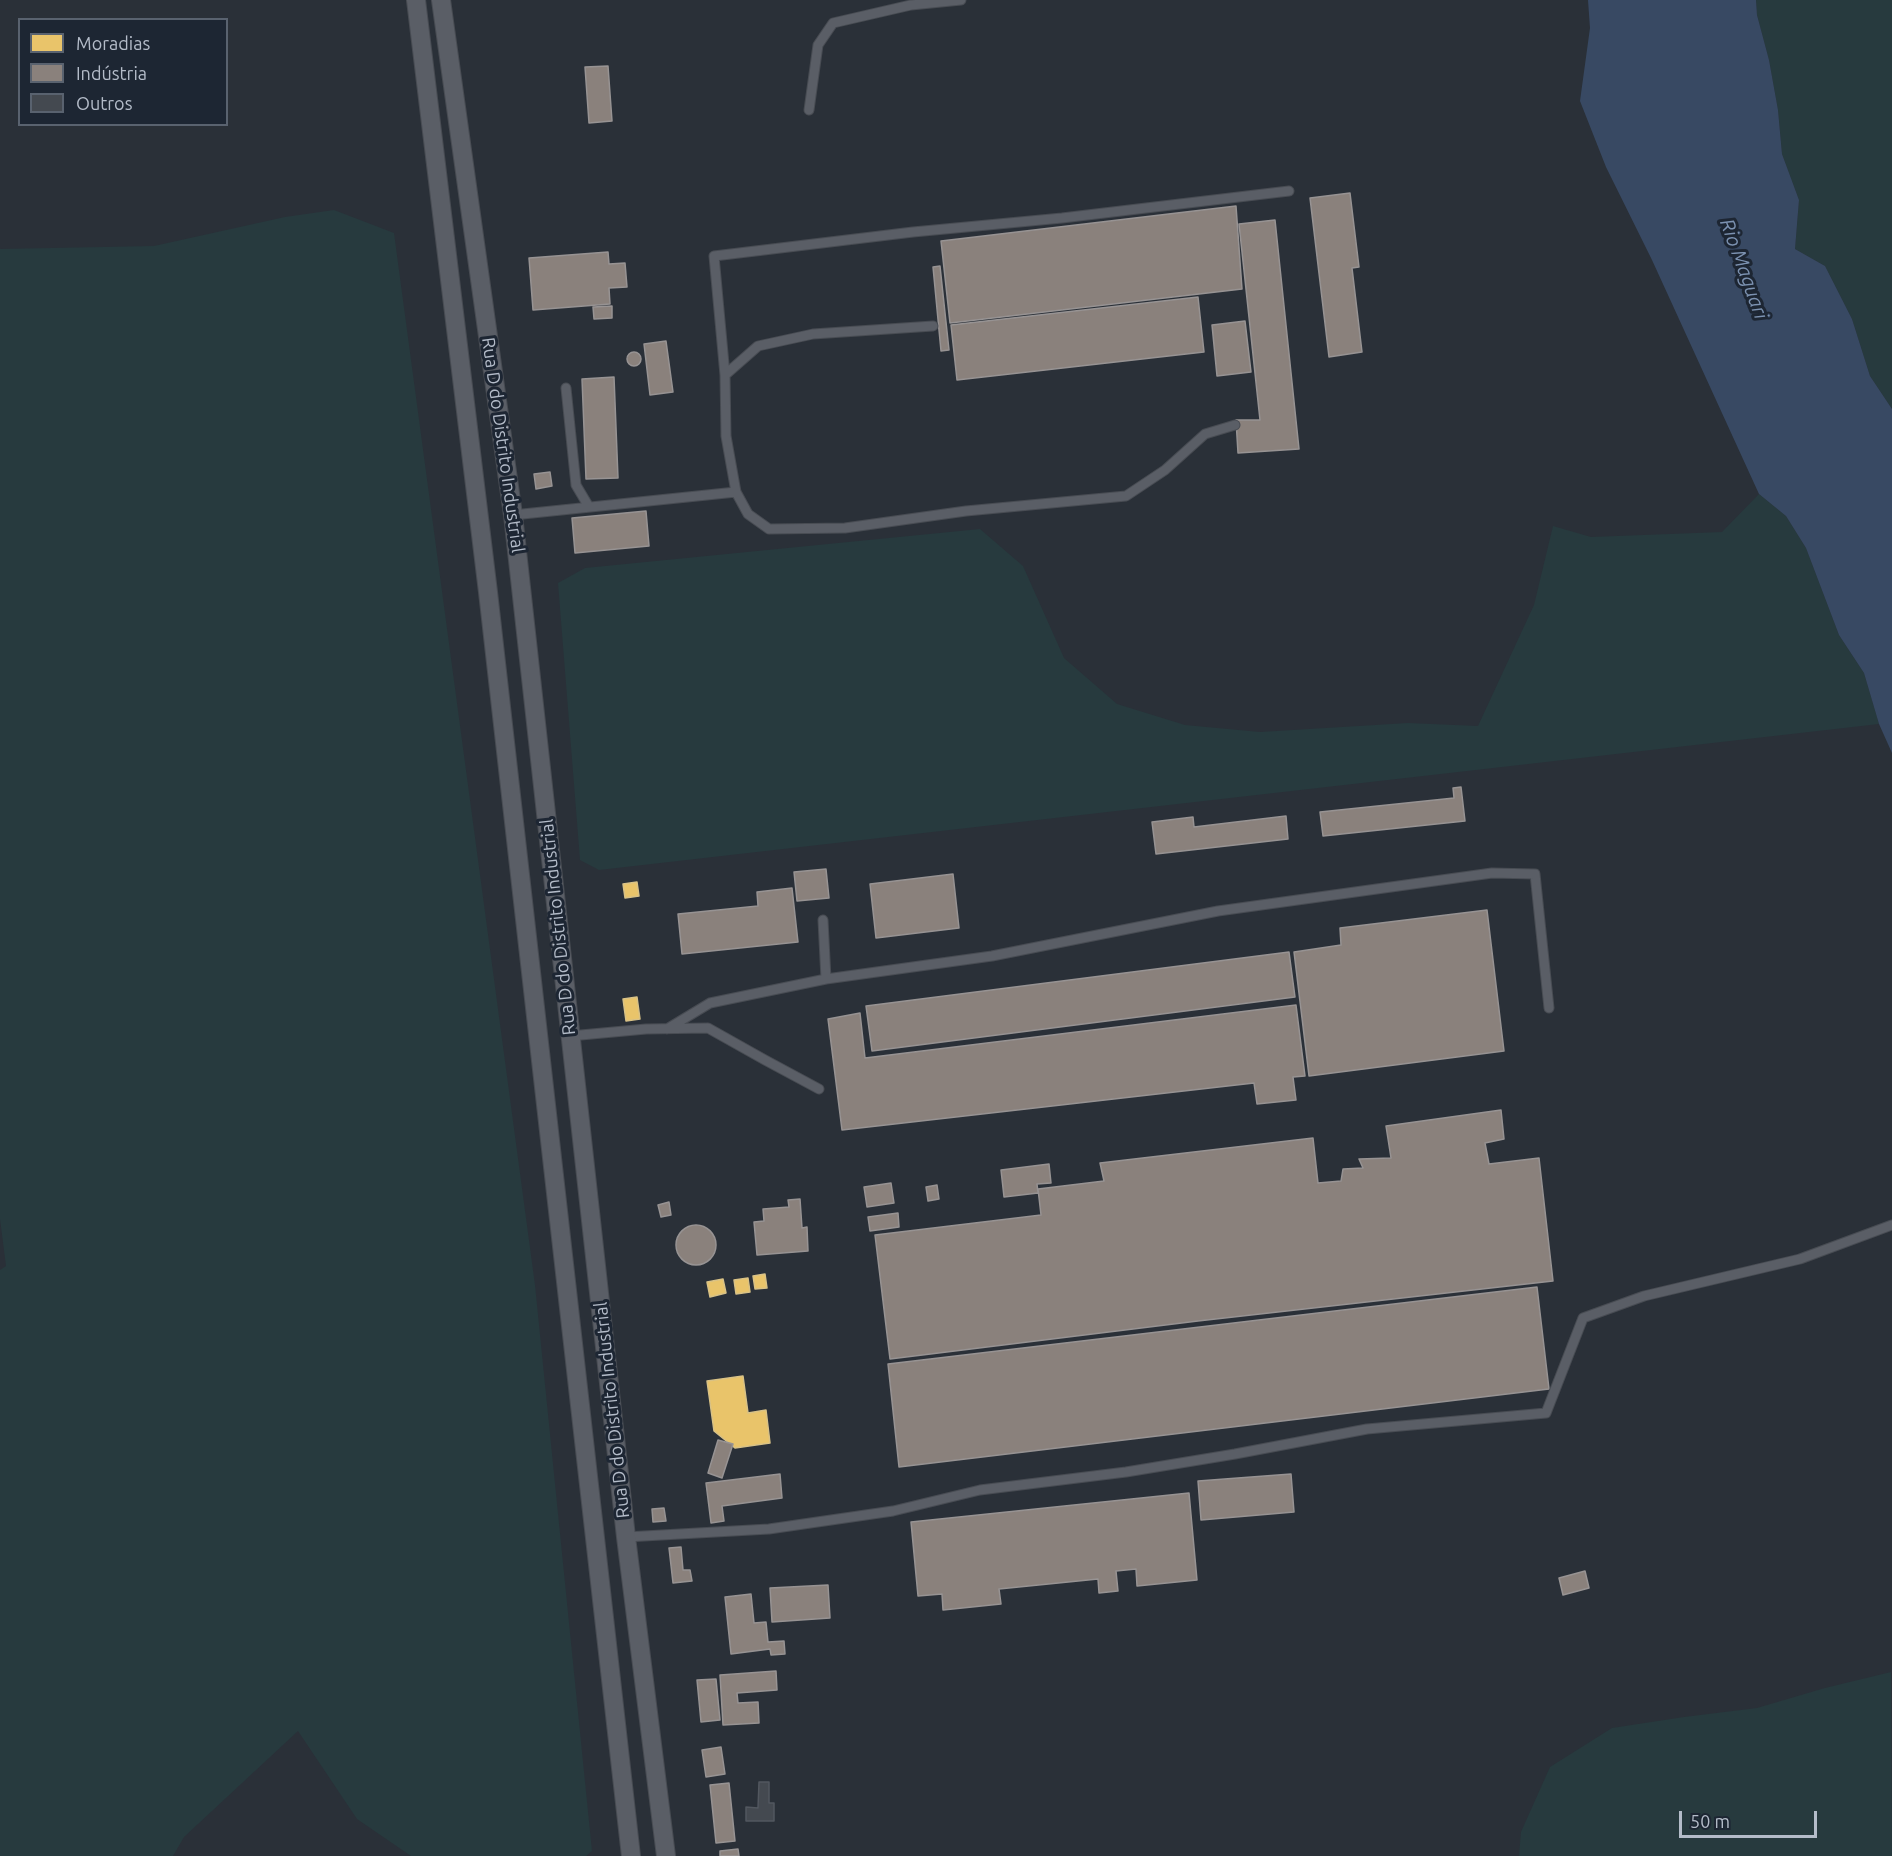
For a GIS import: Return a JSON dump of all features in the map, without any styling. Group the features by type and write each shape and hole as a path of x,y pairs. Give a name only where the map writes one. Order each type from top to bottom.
{"street":[{"name":"Rua D do Distrito Industrial","path":"416,0 487,580 631,1856"},
{"name":"Rua D do Distrito Industrial","path":"441,0 513,515 626,1537 666,1856"},
{"path":"595,1543 626,1537"}],"lane":[{"path":"809,110 818,45 833,23 911,5 961,0"},
{"path":"1235,424 1205,435 1165,470 1126,496 966,511 845,528 770,529 747,514 736,492 726,436 725,375 714,256 913,231 1062,218 1288,191"},
{"path":"725,375 758,346 813,334 933,326"},
{"path":"566,388 576,485 589,507"},
{"path":"513,515 736,492"},
{"path":"667,1029 710,1003 826,979 993,956 1218,910 1492,873 1535,874 1549,1008"},
{"path":"823,920 826,979"},
{"path":"570,1036 708,1028 819,1089"},
{"path":"626,1537 769,1529 893,1511 980,1490 1126,1472 1367,1429 1546,1413 1583,1318 1644,1296 1800,1259 1892,1225"}],"green space":[{"path":"1756,0 1892,0 1892,409 1870,376 1852,319 1825,266 1795,249 1799,200 1782,154 1778,110 1769,60 1757,15"},
{"path":"334,210 394,233 535,1285 592,1851 586,1856 411,1856 357,1819 298,1731 184,1837 173,1856 0,1856 0,1270 6,1266 0,1219 0,249 154,246 285,217"},
{"path":"1759,494 1786,516 1806,548 1839,635 1864,673 1879,724 599,870 580,860 558,583 585,568 980,529 1023,566 1064,658 1117,704 1185,725 1260,732 1408,723 1478,726 1534,605 1553,526 1591,537 1722,532"},
{"path":"1891,1672 1892,1856 1519,1856 1521,1832 1550,1767 1612,1728 1757,1708"}],"water":[{"name":"Rio Maguari","path":"1588,0 1756,0 1757,15 1769,60 1778,110 1782,154 1799,200 1795,249 1825,266 1852,319 1870,376 1892,409 1892,753 1879,724 1864,673 1839,635 1806,548 1786,516 1759,494 1652,260 1606,167 1580,101 1590,28"}],"building: Moradias":[{"path":"637,882 639,896 625,898 623,884"},
{"path":"637,997 640,1019 626,1021 623,999"},
{"path":"765,1274 767,1288 755,1289 753,1276"},
{"path":"748,1278 750,1292 736,1294 734,1280"},
{"path":"723,1279 726,1293 710,1297 707,1282"},
{"path":"743,1376 748,1413 766,1410 770,1443 735,1448 714,1431 707,1381"}],"building: Indústria":[{"path":"608,66 612,121 589,123 585,67"},
{"path":"1350,193 1359,267 1352,268 1362,352 1329,357 1310,198"},
{"path":"1236,206 1242,289 950,323 941,241"},
{"path":"1275,220 1299,449 1238,453 1236,420 1260,420 1239,224"},
{"path":"608,252 609,264 625,263 627,287 609,288 610,304 533,310 529,258"},
{"path":"940,266 949,350 941,351 933,267"},
{"path":"1198,297 1204,352 957,380 951,325"},
{"path":"612,306 612,318 594,319 593,307"},
{"path":"1245,321 1251,372 1217,376 1212,325"},
{"path":"666,341 673,392 650,395 644,344"},
{"path":"634,352 639,354 641,359 639,364 634,366 629,364 627,359 629,354"},
{"path":"614,377 618,478 586,479 582,379"},
{"path":"550,472 552,486 536,489 534,474"},
{"path":"646,511 649,546 575,553 572,518"},
{"path":"1461,787 1465,821 1323,836 1320,812 1454,798 1453,788"},
{"path":"1286,816 1288,839 1156,854 1152,822 1193,817 1194,827"},
{"path":"826,869 829,898 797,901 794,872"},
{"path":"953,874 959,928 876,938 870,884"},
{"path":"792,888 798,942 682,954 678,914 758,906 757,892"},
{"path":"1487,910 1504,1051 1309,1076 1294,952 1341,945 1340,928"},
{"path":"1289,952 1295,997 872,1051 866,1006"},
{"path":"1296,1005 1305,1076 1293,1077 1296,1100 1257,1104 1254,1083 842,1130 828,1019 860,1013 865,1058"},
{"path":"1501,1110 1504,1139 1485,1143 1489,1164 1539,1158 1553,1281 890,1359 875,1235 1041,1215 1038,1189 1104,1181 1100,1163 1313,1138 1318,1183 1341,1181 1343,1169 1363,1168 1359,1159 1391,1158 1386,1126"},
{"path":"1049,1164 1051,1183 1037,1184 1038,1193 1004,1197 1001,1170"},
{"path":"891,1183 894,1203 867,1207 864,1187"},
{"path":"937,1185 939,1199 928,1201 926,1187"},
{"path":"800,1199 802,1228 807,1227 808,1251 757,1255 754,1222 764,1221 763,1209 789,1207 788,1200"},
{"path":"669,1202 671,1215 661,1217 658,1205"},
{"path":"898,1213 899,1227 870,1231 868,1217"},
{"path":"696,1225 710,1231 716,1245 710,1259 696,1265 682,1259 676,1245 682,1231"},
{"path":"1537,1287 1549,1389 899,1467 888,1364"},
{"path":"718,1440 733,1444 722,1478 708,1473"},
{"path":"780,1474 782,1498 722,1506 724,1521 711,1523 706,1483"},
{"path":"1291,1474 1294,1512 1201,1520 1198,1481"},
{"path":"1189,1493 1197,1580 1137,1586 1136,1569 1116,1571 1118,1591 1099,1593 1098,1579 999,1589 1001,1604 943,1610 942,1594 918,1596 911,1522"},
{"path":"664,1508 666,1521 653,1522 652,1509"},
{"path":"681,1547 683,1570 690,1570 692,1581 673,1583 669,1548"},
{"path":"1585,1571 1589,1588 1563,1595 1559,1578"},
{"path":"828,1585 830,1618 772,1622 770,1588"},
{"path":"751,1594 754,1623 766,1622 768,1642 784,1641 785,1654 771,1655 770,1649 731,1654 725,1597"},
{"path":"776,1671 777,1690 737,1693 738,1703 758,1702 759,1723 723,1725 720,1675"},
{"path":"716,1679 720,1720 701,1722 697,1680"},
{"path":"721,1747 725,1774 706,1777 702,1750"},
{"path":"729,1783 735,1841 716,1843 710,1785"},
{"path":"738,1849 739,1856 720,1856 720,1851"}],"building: Outros":[{"path":"759,1782 769,1782 769,1803 774,1803 774,1821 746,1821 746,1807 758,1808"}]}
